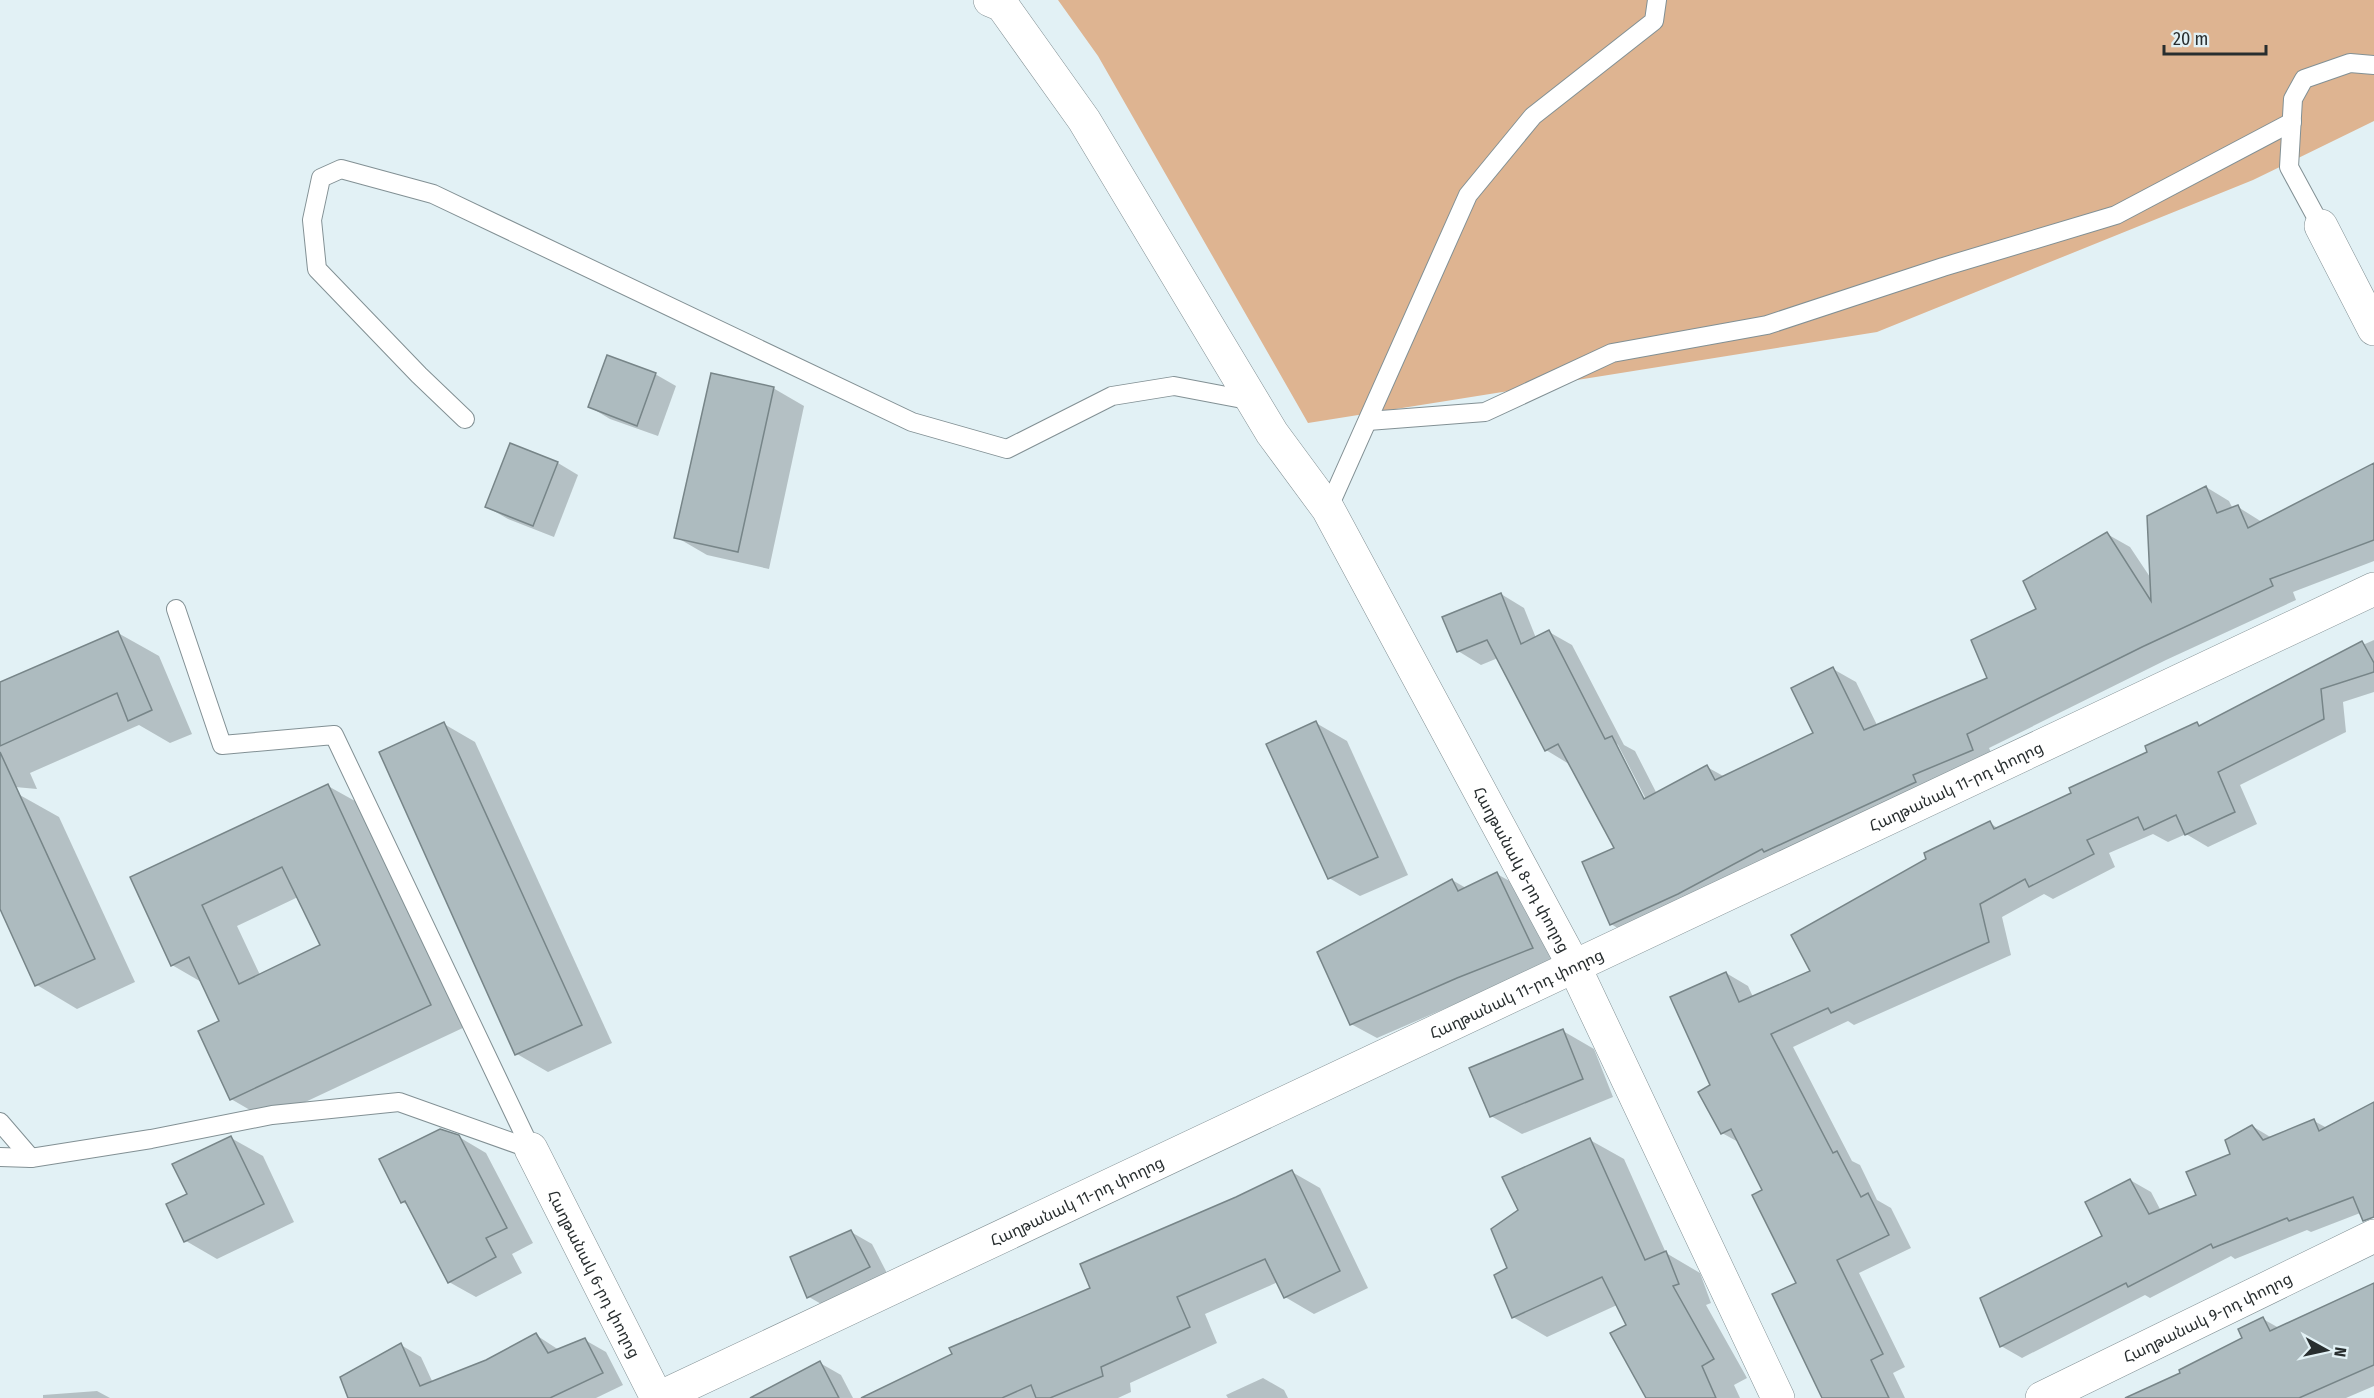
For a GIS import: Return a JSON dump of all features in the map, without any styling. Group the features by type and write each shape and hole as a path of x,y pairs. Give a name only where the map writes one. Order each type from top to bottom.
{"street":[{"name":"Հաղթանակ 8-րդ փողոց","path":"999,1 1083,120 1272,433 1328,509 1575,968 1778,1398"},
{"path":"2321,226 2374,329"},
{"name":"Հաղթանակ 11-րդ փողոց","path":"658,1398 1575,968 2374,589"},
{"name":"Հաղթանակ 6-րդ փողոց","path":"531,1149 658,1398"},
{"name":"Հաղթանակ 9-րդ փողոց","path":"2042,1398 2374,1236"}],"lane":[{"path":"1328,509 1468,195 1533,116 1654,21 1657,0"},
{"path":"2321,226 2289,167 2293,99 2304,79 2350,63 2374,65"},
{"path":"1368,421 1485,412 1612,353 1767,325 1943,267 2116,215 2292,122"},
{"path":"465,418 419,375 316,269 312,220 321,178 341,169 433,194 912,423 1007,449 1112,396 1174,386 1252,401"},
{"path":"176,609 222,745 334,735 531,1149"},
{"path":"0,1157 31,1158 151,1139 272,1115 399,1102 531,1149"},
{"path":"0,1122 31,1158"}],"shaded area":[{"path":"1058,0 2374,0 2374,121 2253,180 1877,332 1308,423 1098,56"}],"building":[{"path":"607,355 656,373 637,426 588,407"},
{"path":"711,373 774,387 738,552 674,538"},
{"path":"510,443 558,462 533,526 485,507"},
{"path":"2374,463 2374,540 2270,579 2273,586 2142,647 1967,734 1973,750 1913,775 1916,782 1764,852 1762,849 1678,894 1610,925 1582,862 1614,848 1558,744 1545,751 1487,640 1457,652 1442,617 1501,593 1521,644 1549,630 1605,739 1612,736 1644,799 1707,765 1715,780 1813,733 1791,688 1833,667 1864,730 1987,678 1971,640 2036,609 2023,581 2107,532 2151,601 2147,516 2206,486 2217,513 2238,505 2248,528"},
{"path":"118,631 152,710 128,721 117,693 0,746 0,682"},
{"path":"2362,641 2374,663 2374,672 2321,689 2324,719 2218,772 2235,812 2185,835 2176,815 2144,830 2138,817 2087,840 2094,854 2029,887 2025,879 1980,904 1989,942 1831,1013 1828,1008 1771,1034 1833,1153 1837,1151 1861,1197 1868,1193 1889,1235 1837,1260 1883,1354 1871,1360 1889,1398 1822,1398 1772,1294 1796,1283 1752,1195 1762,1190 1731,1129 1721,1134 1698,1092 1710,1085 1670,997 1726,972 1739,1002 1810,971 1791,935 1926,859 1924,853 1990,821 1994,829 2071,793 2069,788 2147,752 2145,746 2197,722 2199,726"},
{"path":"1316,721 1378,857 1328,879 1266,744"},
{"path":"444,722 582,1025 515,1055 379,752"},
{"path":"0,752 95,959 35,986 0,909"},
{"path":"328,784 431,1005 230,1100 198,1031 219,1021 189,957 171,966 130,877","holes":["282,867 320,945 239,984 202,905"]},
{"path":"1497,872 1533,948 1457,978 1350,1025 1317,952 1452,879 1458,891"},
{"path":"1563,1029 1583,1079 1490,1117 1469,1068"},
{"path":"2374,1102 2374,1217 2363,1221 2353,1197 2289,1221 2287,1218 2213,1248 2211,1244 2128,1287 2126,1283 2000,1347 1980,1298 2102,1236 2085,1202 2130,1179 2149,1214 2196,1195 2186,1172 2230,1154 2225,1140 2252,1125 2263,1140 2314,1119 2319,1131"},
{"path":"440,1129 459,1135 507,1228 486,1238 496,1257 448,1283 405,1201 401,1203 379,1159"},
{"path":"231,1136 264,1204 184,1242 166,1204 187,1194 172,1164"},
{"path":"1590,1138 1645,1260 1666,1251 1679,1284 1673,1286 1714,1359 1702,1366 1716,1398 1646,1398 1610,1333 1626,1325 1602,1277 1512,1318 1494,1275 1507,1268 1491,1229 1518,1210 1502,1177"},
{"path":"1292,1170 1340,1271 1284,1298 1265,1259 1177,1297 1190,1327 1101,1367 1103,1376 1050,1398 1036,1398 1031,1385 1002,1398 861,1398 952,1354 949,1348 1090,1288 1080,1264 1236,1197"},
{"path":"851,1230 870,1267 807,1298 790,1257"},
{"path":"2374,1283 2374,1365 2299,1398 2125,1398 2180,1373 2179,1370 2242,1338 2238,1329 2263,1317 2270,1331"},
{"path":"536,1333 548,1353 585,1338 603,1373 550,1398 348,1398 340,1377 401,1343 420,1386 486,1360"},
{"path":"820,1361 839,1398 750,1398"}]}
